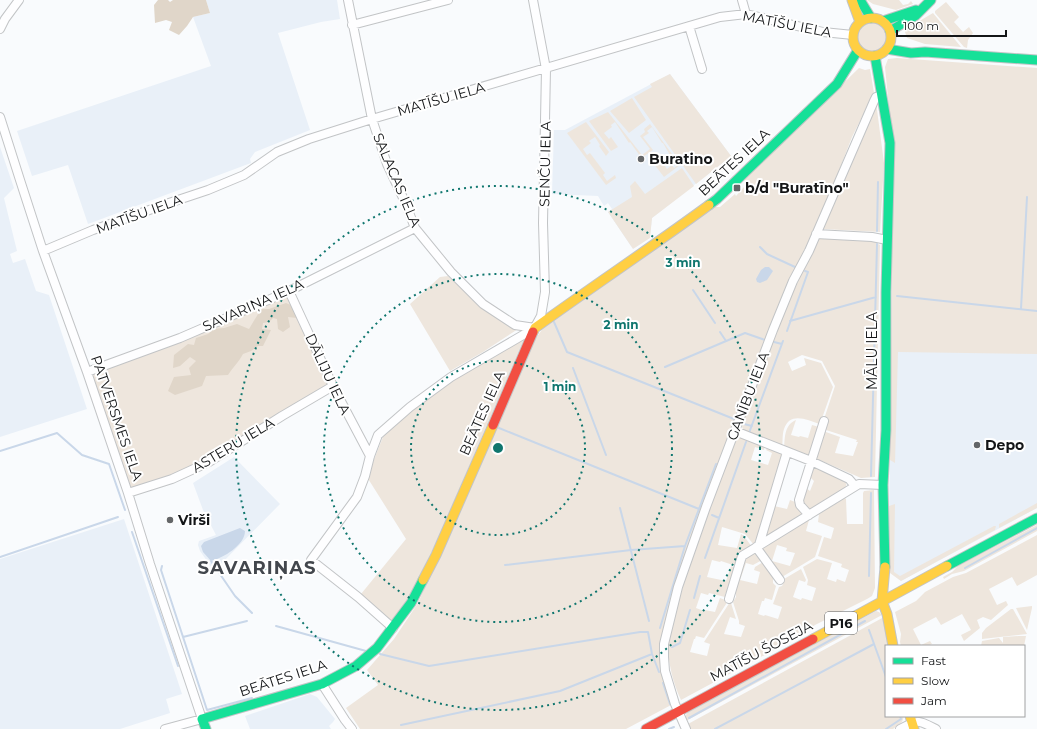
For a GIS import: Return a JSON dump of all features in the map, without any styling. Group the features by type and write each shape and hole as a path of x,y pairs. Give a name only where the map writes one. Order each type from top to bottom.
{"main road":[{"path":"852,0 860,22"},
{"path":"860,0 871,18"},
{"path":"921,9 883,21 871,18 860,22 856,26 853,41 862,52 875,56 880,55 887,49 891,35 915,16 931,0"},
{"path":"883,21 891,35 925,52"},
{"path":"887,49 918,54 925,52 1037,60"},
{"name":"BEĀTES IELA","path":"202,719 322,684 356,666 377,648 411,603 436,555 535,328 717,199 837,84 862,52"},
{"name":"MĀLU IELA","path":"875,56 890,143 885,380 886,430 883,485 885,557 882,601 887,614 893,645"},
{"name":"MATĪŠU ŠOSEJA","path":"646,729 1037,518"},
{"name":"PATVERSMES IELA","path":"202,719 206,729"}],"street":[{"path":"0,29 5,19 19,0"},
{"name":"SALACAS IELA","path":"348,0 372,119 387,164 405,202 415,228 451,272 483,304 515,325 535,328"},
{"path":"352,25 438,1 448,0"},
{"name":"SENČU IELA","path":"534,0 546,69 543,223 545,292 541,316 535,328"},
{"path":"742,0 746,14"},
{"name":"MATĪŠU IELA","path":"43,251 107,225 169,202 208,190 244,175 277,152 309,139 372,119 720,17 746,14 823,32 853,36"},
{"path":"689,26 702,69"},
{"name":"GANĪBU IELA","path":"679,711 675,704 666,671 664,644 678,587 735,431 788,295 874,101 876,97 882,95"},
{"name":"PATVERSMES IELA","path":"0,117 43,251 87,372 128,493 152,572 202,719"},
{"name":"SAVARIŅA IELA","path":"87,372 180,338 289,291 415,228"},
{"path":"816,234 872,237 887,240"},
{"name":"DĀLIJU IELA","path":"289,291 333,386 370,456"},
{"path":"393,628 358,597 311,560 357,497 378,435 410,407 451,377 535,328"},
{"name":"ASTERU IELA","path":"128,493 172,479 210,462 282,416 333,386"},
{"path":"809,515 800,505 799,500 824,420"},
{"path":"735,431 811,461 849,479 855,486"},
{"path":"757,546 786,452"},
{"path":"729,599 742,556 855,486 859,484 883,485"},
{"path":"757,546 780,580"},
{"path":"322,684 352,729"},
{"path":"679,711 686,729"},
{"name":"BEĀTES IELA","path":"165,729 202,719"},
{"path":"900,729 919,721 936,729"}],"shaded area":[{"path":"158,0 168,0 170,2 173,0 206,0 210,13 193,17 179,35 169,30 172,22 166,20 155,23 154,5"},
{"path":"206,0 337,0 340,19 321,22 278,33 310,130 255,152 250,159 251,163 88,224 68,165 32,176 17,131 211,66 193,17 210,13"},
{"path":"867,0 899,0 903,5 908,4 911,1 913,4 896,10 873,4"},
{"path":"946,2 959,17 954,22 963,32 969,27 973,33 968,40 967,48 964,47 935,13 935,11"},
{"path":"933,13 961,47 925,44 907,38 905,32 906,29"},
{"path":"872,22 883,26 887,37 883,48 872,52 861,48 857,37 861,26"},
{"path":"897,58 1037,68 1037,354 898,352 895,463 890,460 893,148 885,67 888,59"},
{"path":"859,68 865,70 870,69 874,93 852,137 825,207 765,340 664,634 673,704 626,729 360,729 346,708 378,685 367,670 394,639 418,603 533,342 544,327 568,308 715,207 720,207 735,194 736,196 744,187 744,180"},
{"name":"Buratino","path":"670,74 731,156 652,218 650,236 631,246 608,212 612,209 608,203 604,206 598,196 552,194 554,130 565,130"},
{"path":"670,74 737,164 734,165 725,161 696,184 634,97 652,87 650,84"},
{"path":"632,98 646,120 629,133 610,111"},
{"path":"876,102 884,163 880,232 822,229"},
{"path":"608,112 642,155 650,149 640,136 645,132 644,129 650,124 680,165 664,177 650,159 656,153 667,169 672,165 674,168 679,164 673,156 671,157 652,127 647,131 649,133 643,137 653,150 640,159 640,156 615,122 611,125 612,127 604,133 609,139 611,137 618,147 611,151 589,121"},
{"path":"586,122 609,152 606,156 595,137 589,141 591,143 583,149 587,155 590,153 605,173 603,175 607,181 615,175 616,178 606,185 567,133"},
{"path":"0,147 14,188 4,198 17,251 10,254 13,263 25,259 36,291 49,295 87,409 0,437"},
{"path":"682,168 694,186 652,218 650,238 633,249 608,212 632,197 630,186 635,181 645,194"},
{"path":"821,237 873,241 880,245 875,477 861,478 815,458 823,431 840,437 835,453 853,456 858,442 856,442 857,440 826,430 828,422 824,419 835,386 822,361 802,355 788,362 792,371 806,365 804,358 821,363 833,387 820,424 799,418 790,420 784,429 782,448 744,432 741,424 776,332 817,240"},
{"path":"448,276 483,307 518,329 450,371 410,304 440,277"},
{"path":"289,291 333,386 209,462 128,493 87,372"},
{"path":"286,303 293,306 297,318 288,317 290,327 283,332 278,329 277,319 273,318 269,322 263,323 262,329 271,330 263,346 258,346 243,354 228,375 206,376 202,386 175,395 168,391 174,377 191,375 189,368 196,361 190,357 180,366 173,368 174,355 188,344 194,345 196,338 208,334 213,329 224,328 237,324 249,329 261,309 269,309"},
{"path":"523,341 440,534 408,601 392,625 361,594 406,539 367,477 383,437 411,408 451,379 485,362 514,343"},
{"path":"892,347 1037,347 1037,508 901,581 888,571"},
{"path":"796,420 791,435 808,438 812,425 819,427 810,457 784,449 787,428"},
{"path":"742,436 765,445 764,450 755,447 751,460 768,465 772,453 766,450 768,447 785,455 758,543 754,545 745,534 722,527 718,545 737,548 741,534 752,547 740,556 736,566 721,561 712,560 707,577 726,581 731,566 736,568 730,590 725,594 725,597 709,593 708,595 701,593 696,608 704,611 715,612 720,598 728,601 704,638 696,636 690,652 707,656 710,644 704,642 730,602 736,619 730,617 724,634 741,637 745,626 739,624 733,602 736,597 736,593 733,591 740,566 746,556 751,552 756,550 764,559 753,565 746,563 740,580 757,584 760,572 754,570 755,567 765,561 775,576 773,583 776,586 772,600 765,598 764,601 762,601 758,614 764,616 778,619 782,607 773,604 779,587 782,586 784,579 801,569 806,580 805,582 799,580 793,597 801,600 802,598 812,601 816,588 807,585 808,580 803,567 817,559 832,563 827,579 836,582 837,579 845,582 849,570 841,567 842,564 818,556 824,537 831,539 834,528 818,522 819,514 845,498 847,524 863,524 863,493 864,491 874,490 875,588 872,596 867,599 815,625 798,637 681,700 673,680 670,666 668,644 671,627 691,560 705,520 735,442 738,437"},
{"path":"234,457 280,504 214,571 200,551 198,545 199,541 216,535 203,510 193,483"},
{"path":"816,467 844,479 846,485 844,490 809,511 802,502 806,488 810,491 814,481 809,476 813,468"},
{"path":"790,500 795,502 805,515 765,539 763,536 774,506 787,509"},
{"path":"1037,503 1037,508 999,528 999,524"},
{"path":"895,504 894,572 900,576 996,526 995,530 901,581 890,573 889,506"},
{"path":"807,518 809,520 806,531 822,536 815,557 782,577 760,548","holes":["777,545 787,548 786,551 795,553 790,566 772,561"]},
{"path":"124,519 182,694 166,699 170,713 120,729 0,729 0,559"},
{"path":"1037,525 1037,531 964,571 952,574 944,579 943,577 952,572 958,566"},
{"path":"1037,535 1037,575 1017,586 1012,577 989,589 997,605 1006,601 1008,605 991,620 983,617 977,620 980,628 964,641 961,635 971,630 962,614 941,625 936,617 913,629 921,645 901,645 901,634 895,612 916,601 925,592 953,577 966,573"},
{"path":"1032,606 1032,608 1027,630 1016,608"},
{"path":"1013,609 1027,634 982,639 982,633 986,628"},
{"path":"876,611 882,615 686,721 686,715 688,712"},
{"path":"884,617 889,645 885,645 885,717 904,717 902,722 893,729 690,729 688,724"},
{"path":"1026,636 1024,645 981,645 982,641 999,638 1003,643 1003,637"},
{"path":"930,641 932,644 930,645 921,645"},
{"path":"310,694 317,697 335,719 329,726 331,729 250,729 245,716"}],"water":[{"path":"765,267 769,267 773,271 767,280 760,283 757,282 756,279 761,270"},
{"path":"240,528 245,531 244,536 237,546 227,554 211,561 203,552 201,546 204,542"}],"waterway":[{"path":"877,231 878,182"},
{"path":"1021,309 1027,197"},
{"path":"871,476 877,244"},
{"path":"760,247 767,254 795,267"},
{"path":"787,331 808,272 805,271"},
{"path":"693,290 715,323"},
{"path":"897,296 1037,311"},
{"path":"790,321 876,297"},
{"path":"554,322 567,352 734,419"},
{"path":"720,332 726,341"},
{"path":"665,367 745,333 765,340"},
{"path":"749,433 783,341"},
{"path":"774,342 782,344"},
{"path":"573,368 606,455"},
{"path":"744,424 752,426"},
{"path":"499,428 699,509"},
{"path":"0,451 57,433 82,455 109,464 125,510"},
{"path":"705,558 746,442"},
{"path":"660,628 685,546 716,464"},
{"path":"869,576 871,493"},
{"path":"620,508 649,621"},
{"path":"712,515 719,518"},
{"path":"0,557 118,517"},
{"path":"965,568 1037,528"},
{"path":"132,532 178,666"},
{"path":"505,565 631,550 685,546"},
{"path":"211,561 235,596 252,613"},
{"path":"162,566 161,570 207,710 252,698"},
{"path":"694,598 700,576"},
{"path":"672,647 680,643 690,610"},
{"path":"183,637 247,621"},
{"path":"689,718 865,621"},
{"path":"276,626 366,651"},
{"path":"869,630 885,674"},
{"path":"380,654 429,666 640,632 648,632 652,654 659,672"},
{"path":"715,729 874,644"},
{"path":"401,725 560,691 652,654"},
{"path":"663,683 670,704"},
{"path":"886,729 901,719 900,717"},
{"path":"669,729 674,727"}],"traffic: fast":[{"path":"860,0 871,18"},
{"path":"890,31 915,16 931,0"},
{"path":"883,21 916,10"},
{"path":"887,49 911,53 925,52 1037,60"},
{"path":"709,205 837,84 858,50"},
{"path":"875,56 890,143 886,292 886,430 883,485 885,567"},
{"path":"947,566 1037,518"},
{"path":"206,729 202,719 322,684 356,666 377,648 411,603 423,580"}],"traffic: slow":[{"path":"852,0 860,22"},
{"path":"868,18 876,18 883,21 888,26 891,37 888,48 883,53 876,56 868,56 861,53 856,48 853,41 853,33 856,26 861,21 868,18"},
{"path":"533,332 535,328 709,205"},
{"path":"423,580 436,555 493,425"},
{"path":"813,639 947,566"},
{"path":"885,567 882,601 887,614 893,645"},
{"path":"910,717 914,729"}],"traffic: jam":[{"path":"493,425 533,332"},
{"path":"646,729 813,639"}],"place":[{"name":"Buratino","path":"641,159"},
{"name":"b/d \"Buratīno\"","path":"737,188"},
{"name":"Depo","path":"977,445"},
{"name":"Virši","path":"170,520"}],"district":[{"name":"SAVARIŅAS","path":"257,568"}]}
